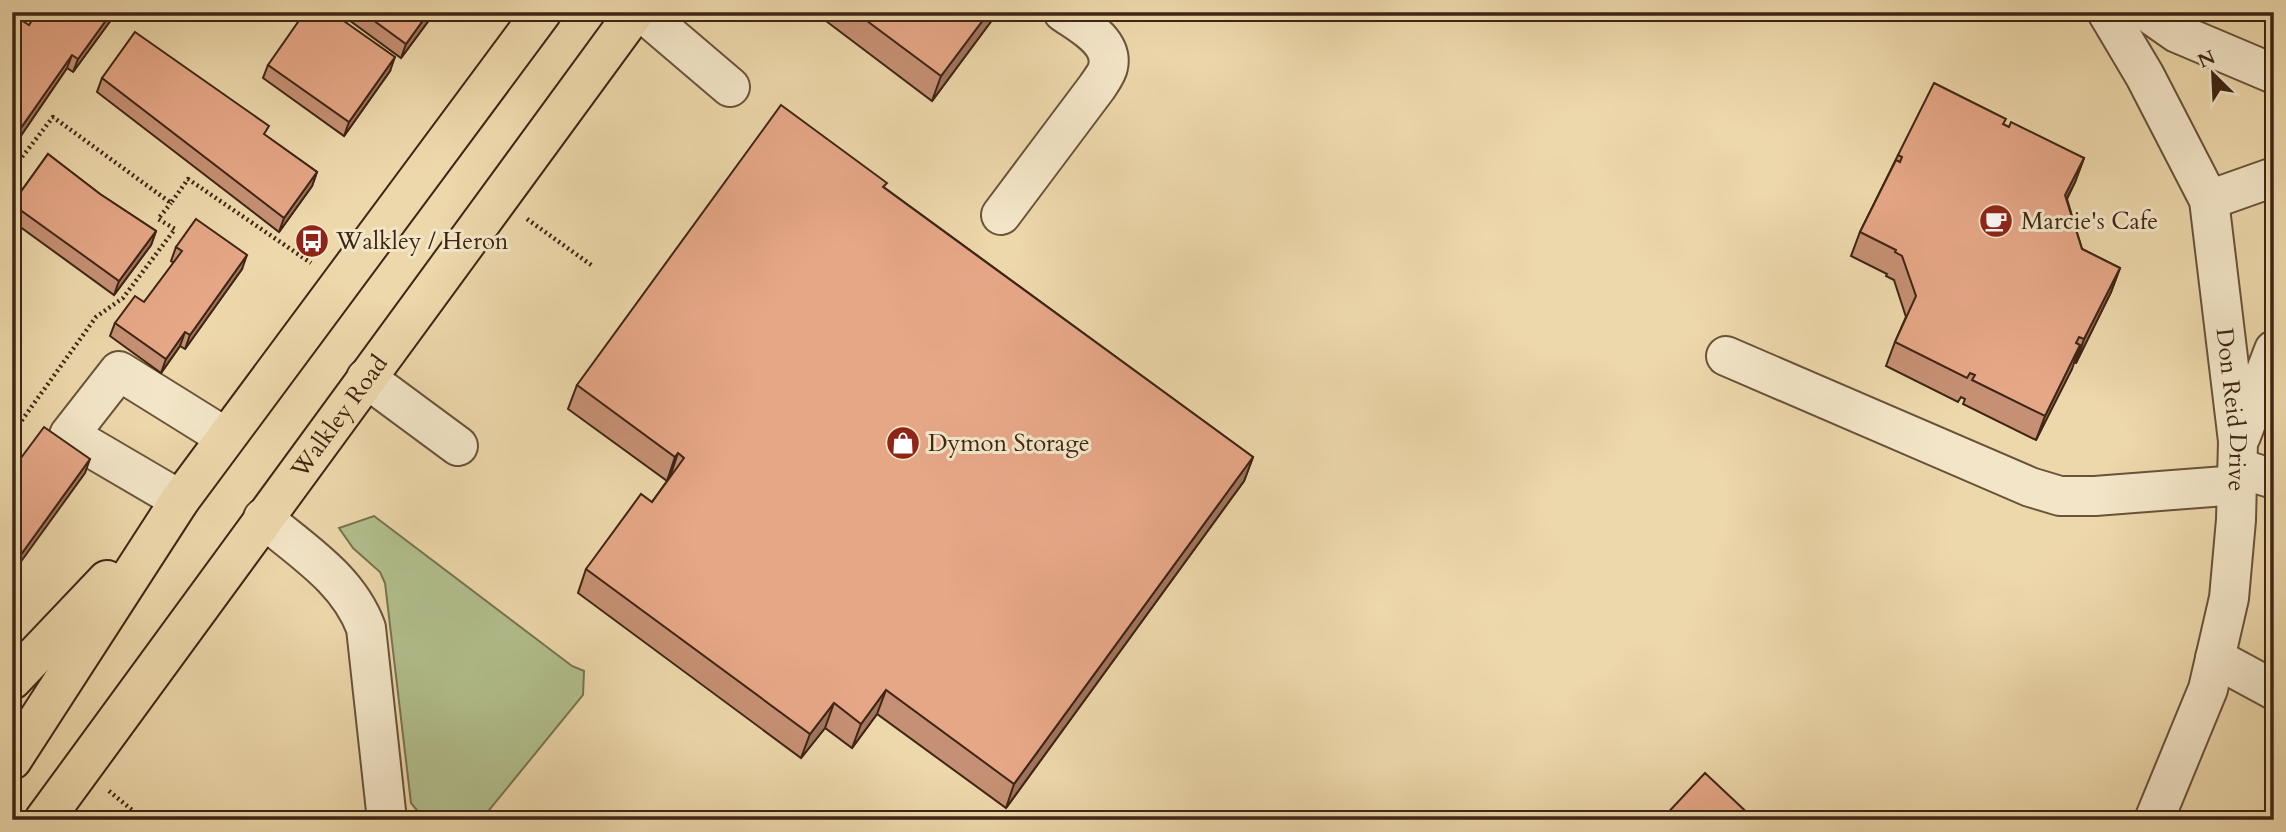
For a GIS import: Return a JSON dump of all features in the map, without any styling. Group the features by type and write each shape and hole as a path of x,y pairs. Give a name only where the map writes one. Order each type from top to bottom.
{"main road":[{"path":"12,760 175,508 225,437 542,12"},
{"name":"Walkley Road","path":"44,820 635,12"},
{"path":"12,680 175,508"}],"street":[{"path":"642,12 730,87"},
{"path":"1001,215 1097,87 1109,66 1107,50 1097,37 1063,12"},
{"name":"Don Reid Drive","path":"2107,12 2145,76 2208,200 2247,468 2229,598 2208,688 2154,820"},
{"path":"2147,12 2177,33 2274,74"},
{"path":"2208,200 2274,177"},
{"path":"1726,356 2030,487 2060,496 2247,468 2274,350"},
{"path":"175,508 69,435 118,371 225,437"},
{"path":"366,378 458,446"},
{"path":"263,518 344,587 358,607 366,628 387,820"},
{"path":"2215,658 2274,690"}],"path":[{"path":"12,170 53,117 171,203"},
{"path":"12,435 96,317 123,298 175,229 158,219 188,179 340,283"},
{"path":"518,213 594,267"},
{"path":"100,784 144,820"}],"green space":[{"path":"374,516 572,666 584,671 583,695 481,820 425,820 411,803 385,583 380,572 353,548 339,528"}],"building":[{"path":"37,12 112,12 78,59 72,55 16,135 19,137 12,146 12,33 21,20 29,25"},
{"path":"305,12 331,12 395,57 349,122 268,65"},
{"path":"362,12 429,12 406,44"},
{"path":"855,12 989,12 941,76"},
{"path":"135,32 269,126 264,134 317,172 284,218 102,78"},
{"path":"1934,83 2006,119 2003,124 2009,127 2011,122 2084,158 2065,195 2082,249 2120,268 2084,339 2079,337 2076,343 2080,345 2045,416 1972,380 1975,375 1970,373 1967,378 1895,342 1916,296 1902,256 1895,252 1896,250 1860,232 1896,160 1900,162 1902,157 1898,155"},
{"name":"Dymon Storage","path":"781,105 887,183 883,187 1253,457 1014,784 886,690 861,724 834,703 810,734 586,569 641,494 652,502 684,458 678,453 675,457 577,385"},
{"path":"48,154 100,194 156,231 119,281 12,204"},
{"path":"196,219 247,255 190,335 185,332 166,359 115,323 135,296 144,302 182,251 176,247"},
{"path":"44,427 90,459 12,567 12,470"},
{"path":"1705,773 1754,819 1759,814 1766,820 1661,820"}],"place":[{"name":"Marcie's Cafe","path":"1996,221"},
{"name":"Walkley / Heron","path":"312,241"},
{"name":"Dymon Storage","path":"903,443"}]}
